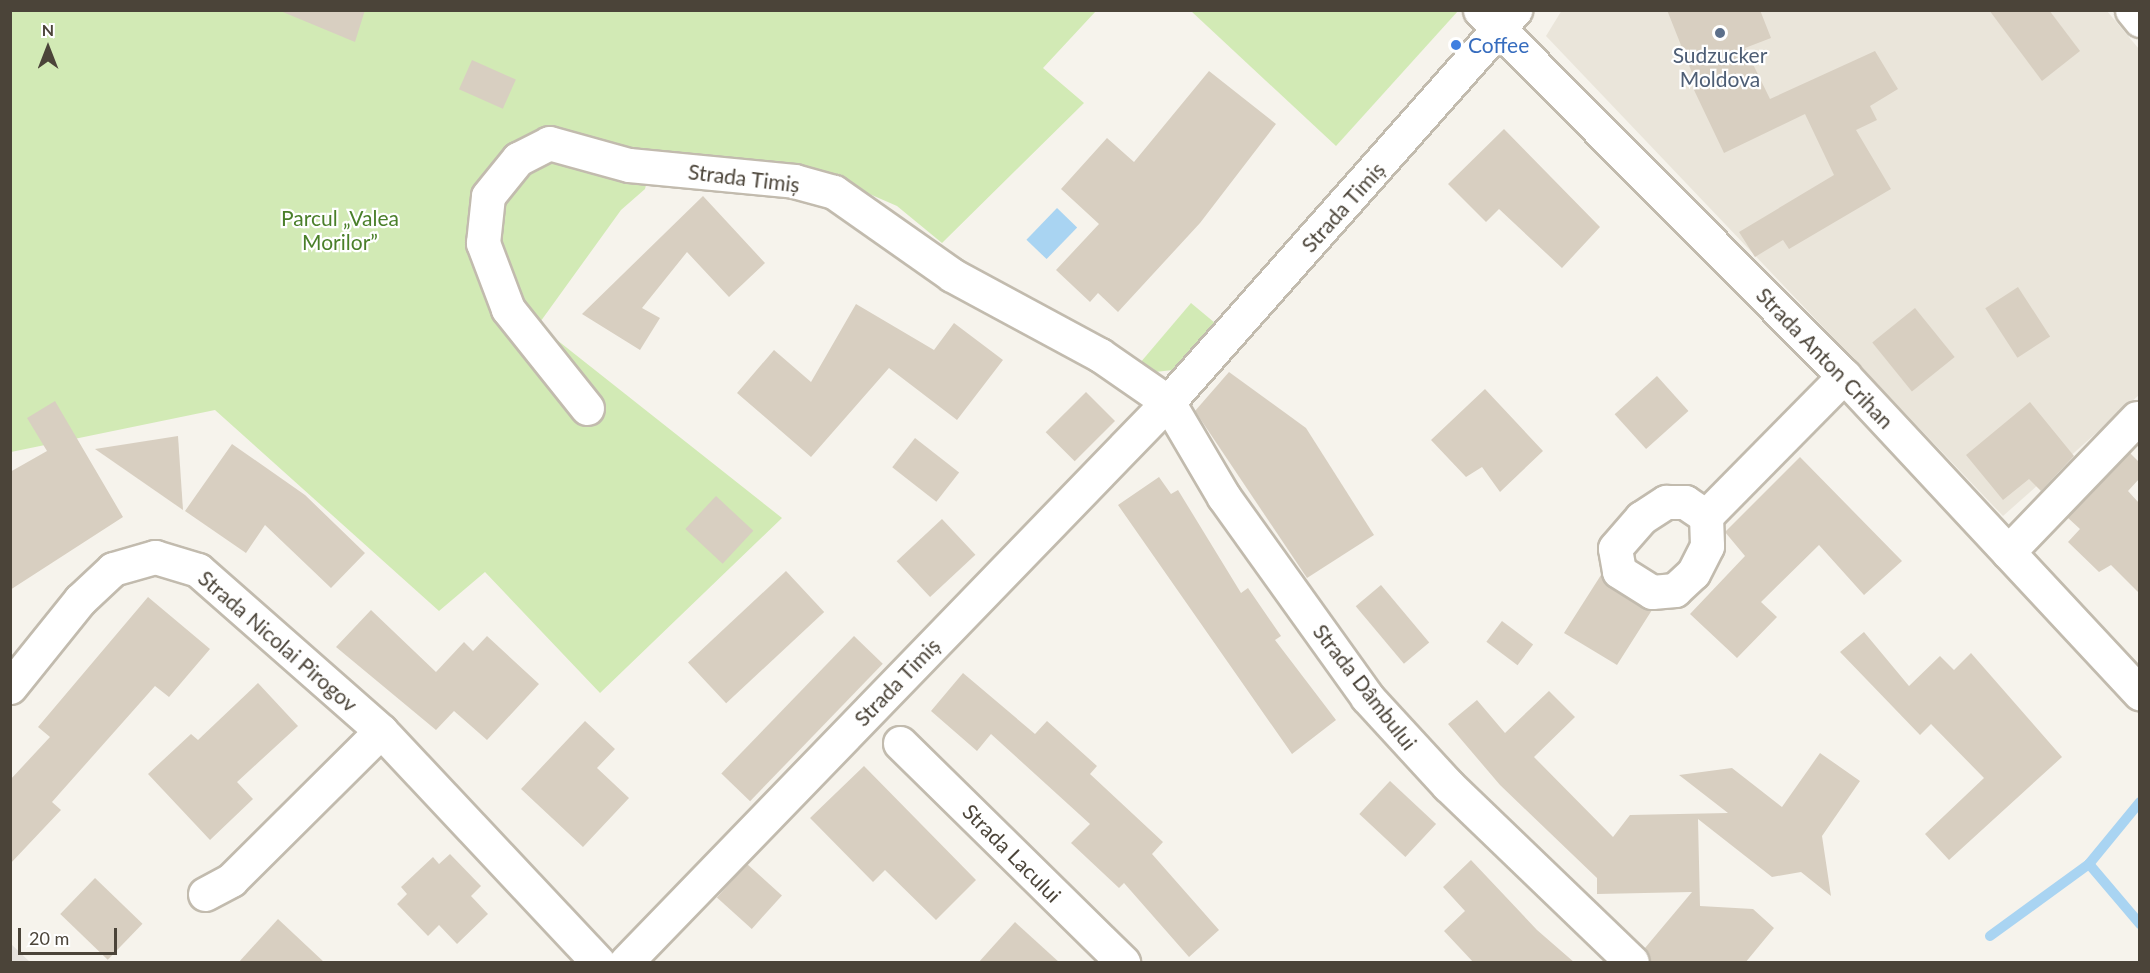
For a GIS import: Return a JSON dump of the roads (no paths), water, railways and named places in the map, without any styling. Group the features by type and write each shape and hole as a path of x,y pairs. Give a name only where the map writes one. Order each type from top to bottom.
{"street":[{"path":"2132,10 2139,20"},
{"name":"Strada Anton Crihan","path":"1498,18 1844,376 2139,693"},
{"name":"Strada Timiș","path":"626,963 1168,402 1498,18"},
{"name":"Strada Timiș","path":"587,408 508,309 483,243 482,219 495,181 518,159 549,143 629,165 794,181 834,192 952,275 1100,355 1168,402"},
{"path":"1706,516 1844,376"},
{"name":"Strada Dâmbului","path":"1168,402 1224,497 1375,706 1448,785 1632,963"},
{"path":"2008,552 2138,418"},
{"name":"Strada Nicolai Pirogov","path":"10,687 97,581 134,560 174,559 198,570 381,731 598,963"},
{"path":"205,894 231,880 381,731"},
{"name":"Strada Lacului","path":"900,743 1123,963"}],"water":[{"path":"1057,208 1077,227 1047,259 1026,240"}],"waterway":[{"path":"1990,936 2089,864 2140,802"},
{"path":"2089,864 2140,924"}],"place":[{"name":"Sudzucker Moldova","path":"1720,33"},
{"name":"Coffee","path":"1456,45"}],"park label":[{"name":"Parcul „Valea Morilor”","path":"340,230"}]}
